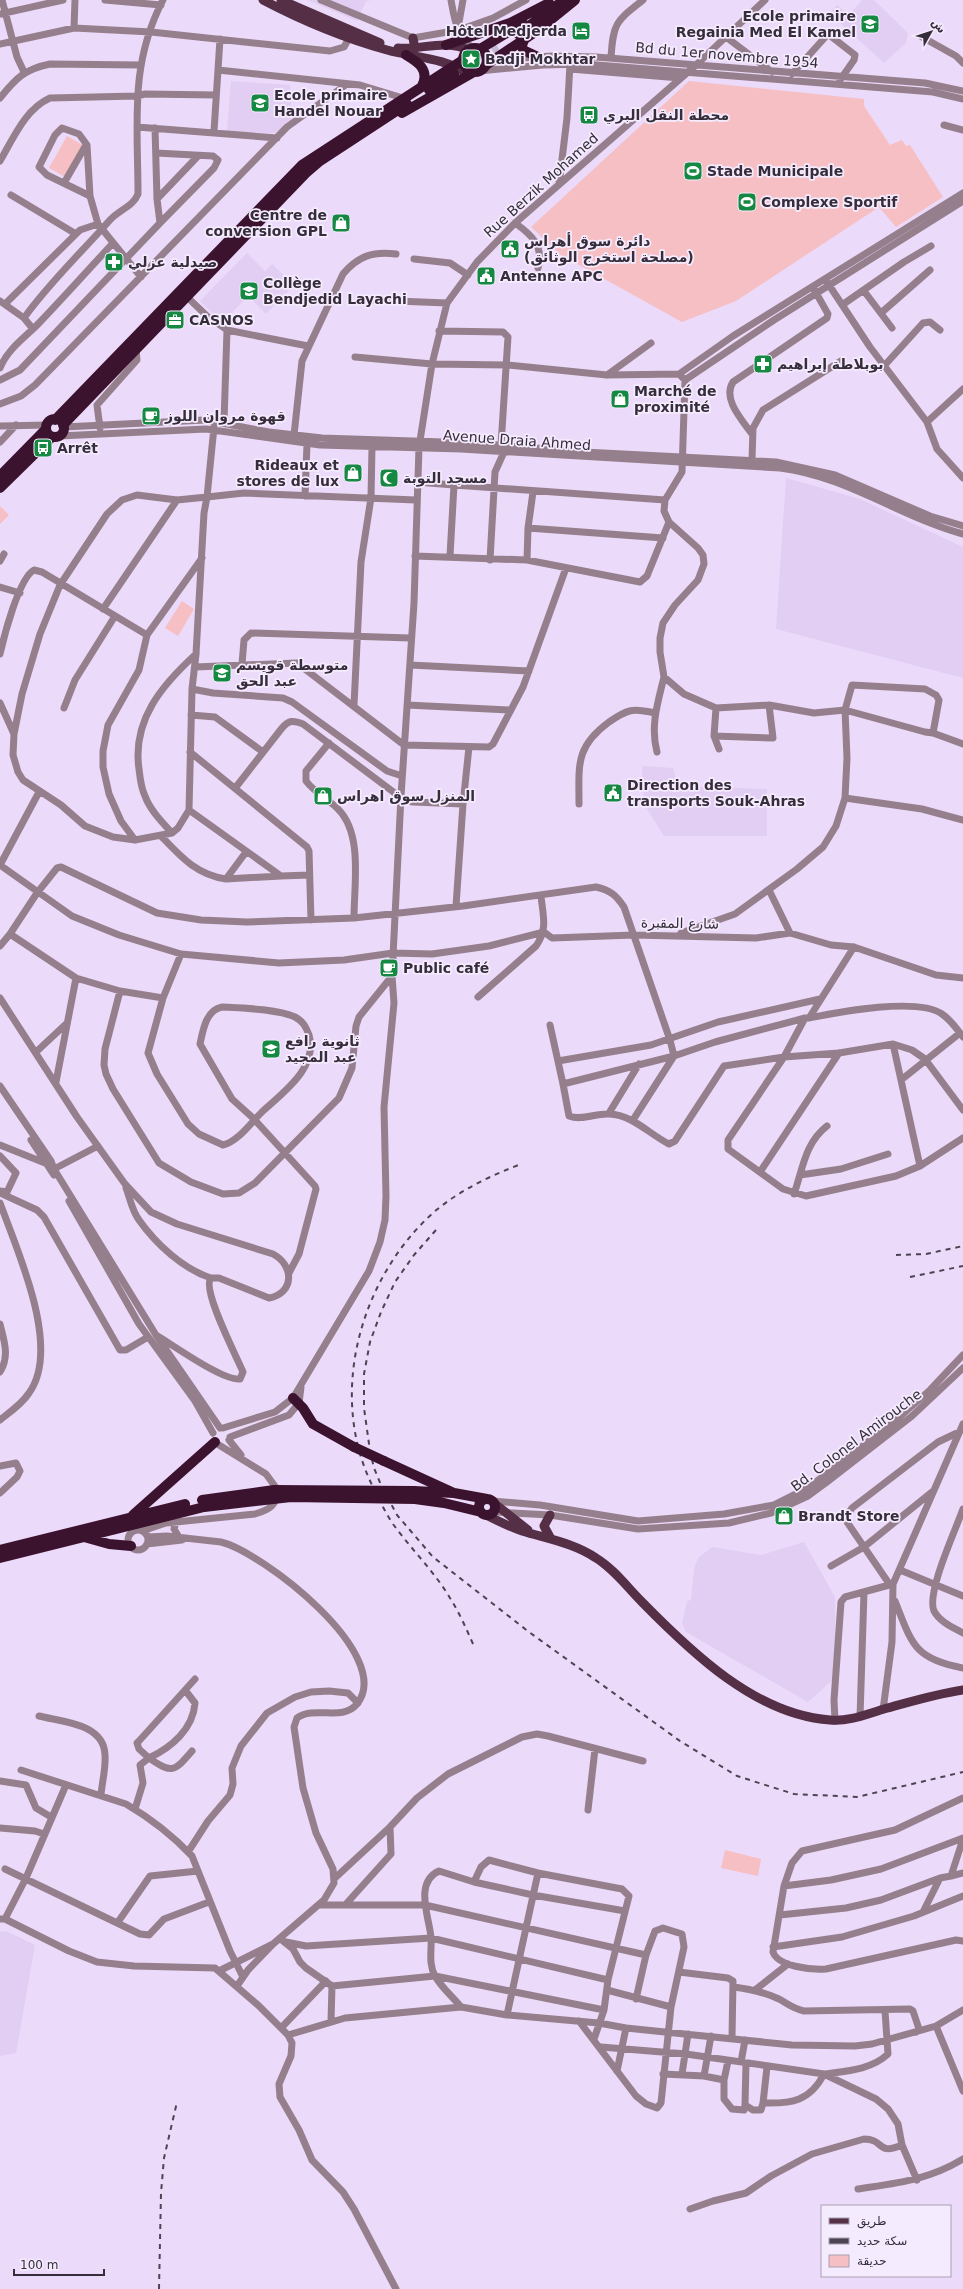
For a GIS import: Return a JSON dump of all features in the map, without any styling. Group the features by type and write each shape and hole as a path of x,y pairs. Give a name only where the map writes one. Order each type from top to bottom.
{"highway":[{"path":"497,46 523,31 564,0"},
{"path":"358,137 383,125 481,67 549,22 575,0"},
{"path":"446,45 460,33 510,23 551,2"},
{"path":"0,476 55,428 136,349 306,173 320,161 358,137 454,69 471,52 527,20 551,2"},
{"path":"525,38 522,45 523,50 538,57"},
{"path":"471,52 466,68 481,67"},
{"path":"471,52 481,67"},
{"path":"406,54 422,67 425,76 422,86"},
{"path":"0,488 302,165 422,86 454,69"},
{"path":"296,1401 317,1427 384,1461 454,1493 489,1507"},
{"path":"132,1516 216,1440"},
{"path":"0,1550 132,1516 274,1490 414,1495 454,1493"},
{"path":"414,1495 444,1503 489,1507"},
{"path":"0,1558 148,1520 203,1503"},
{"path":"145,1536 148,1520"},
{"path":"82,1537 109,1544 131,1546"}],"main road":[{"path":"263,0 351,35 406,54 428,57 454,69 481,67"},
{"path":"281,0 351,35 391,46 415,49 446,45 456,46 471,52"},
{"path":"413,38 415,49"},
{"path":"489,1507 505,1512 534,1534"},
{"path":"489,1507 534,1534 578,1548 601,1561 687,1647 728,1677 764,1700 792,1713 809,1718 835,1720 860,1717 963,1690"},
{"path":"550,1515 544,1526 551,1539"}],"street":[{"path":"2,0 3,13 13,40 17,57 24,72"},
{"path":"3,13 63,0"},
{"path":"74,28 75,0"},
{"path":"24,318 49,286 100,227 133,203 138,194 137,96 140,65 162,2 105,0"},
{"path":"321,0 413,38 460,33 493,18 526,0"},
{"path":"451,0 460,33 471,52"},
{"path":"460,33 463,0"},
{"path":"611,58 612,36 617,23 643,0"},
{"name":"Rue Berzik Mohamed","path":"296,1401 302,1385 369,1271 380,1242 385,1220 386,1196 384,1107 394,1003 392,976 402,776 410,665 410,638 414,603 416,482 419,444 432,364 447,303 477,262 515,223 696,65 726,38 762,1"},
{"path":"0,44 74,28 151,32 330,50 340,49 351,35"},
{"path":"792,74 828,34 855,55 854,60 836,85"},
{"path":"922,37 956,56 963,63"},
{"path":"726,38 772,72"},
{"path":"214,131 220,39"},
{"name":"Bd du 1er novembre 1954","path":"481,67 538,57 611,58 841,78 925,83 963,91"},
{"path":"0,98 11,83 24,72 50,64 140,65"},
{"path":"481,67 570,67 686,73 933,92 963,99"},
{"path":"570,67 680,78"},
{"path":"559,184 567,118 570,67"},
{"path":"218,70 360,85 403,98"},
{"path":"0,404 21,396 35,385 277,138 310,109 347,84"},
{"path":"0,161 26,118 40,102 58,98 137,96 145,94 216,96"},
{"path":"944,125 963,130"},
{"path":"137,127 214,131 277,138"},
{"path":"90,196 47,175 39,167 58,130 64,128 82,137 86,144 90,196 100,227 141,277"},
{"path":"155,128 157,199 160,222"},
{"path":"64,183 86,144"},
{"path":"0,380 20,370 125,257 218,162 216,157 156,153"},
{"path":"157,199 198,156"},
{"path":"355,357 432,364 506,365 607,375 679,374 733,336 963,193"},
{"path":"11,195 76,234"},
{"path":"685,380 774,320 963,201"},
{"path":"515,223 536,241 540,253 538,268"},
{"path":"33,329 24,318 2,303 84,227 100,227"},
{"path":"0,368 3,360 18,342 33,329 113,243"},
{"path":"842,305 904,262 931,246"},
{"path":"294,435 300,370 308,346 343,274 353,263 370,254 381,252 396,254"},
{"path":"414,259 450,263 468,275"},
{"path":"881,313 930,270"},
{"path":"824,279 884,366 928,422 937,449 963,478"},
{"path":"752,434 730,398 729,388 733,382 827,318 828,314 812,287"},
{"path":"864,291 892,328"},
{"path":"186,296 207,316 227,330 308,346"},
{"path":"371,300 447,303"},
{"path":"884,366 923,323 930,322 940,330"},
{"path":"224,422 227,330"},
{"path":"439,331 503,332 508,337 503,449 496,472 494,489 490,560"},
{"path":"607,375 651,343"},
{"path":"100,434 97,405 135,362 138,354 136,349"},
{"path":"752,460 752,434 758,417 769,406 841,361"},
{"path":"657,752 654,734 655,712 664,677 660,638 664,623 675,604 698,580 704,564 703,555 698,548 668,522 664,511 665,500 679,480 683,460 685,380 679,374"},
{"path":"928,422 963,389"},
{"name":"Avenue Draia Ahmed","path":"55,428 100,424 188,420 215,421 294,435 322,438 503,449 584,452 786,469 846,485 898,505 963,526"},
{"path":"215,421 207,497 204,513 203,557 192,689 189,810 178,828 172,833 162,837 135,840 113,837 86,826 61,805 39,792 23,780 18,772 14,755 14,734 22,694 40,634 60,585 98,526 122,500 137,495 177,500 207,497 244,493 416,500"},
{"path":"0,426 16,425 55,428"},
{"path":"0,442 16,425"},
{"name":"Avenue Draia Ahmed","path":"55,428 100,434 214,430 308,444 372,447 419,444"},
{"path":"305,496 308,444"},
{"path":"354,706 361,562 371,498 372,447"},
{"name":"Avenue Draia Ahmed","path":"683,460 752,460 787,463 824,472 852,482 930,523 963,534"},
{"path":"416,482 533,492 665,500"},
{"path":"450,556 454,485"},
{"path":"527,560 528,528 533,492"},
{"path":"103,609 177,500"},
{"path":"415,556 450,556 490,560 527,560 640,582 647,576 668,522"},
{"path":"528,528 663,538"},
{"path":"0,561 4,554"},
{"path":"135,840 120,821 109,794 103,766 103,751 108,725 139,670 147,635 203,557"},
{"path":"195,667 296,663 404,745 484,748 493,744 509,710 523,687 566,568"},
{"path":"0,654 3,633 27,575 34,570 42,572 60,585 147,635"},
{"path":"0,587 20,593"},
{"path":"64,708 75,680 115,616"},
{"path":"242,664 244,640 251,633 410,638"},
{"path":"172,833 145,797 138,762 138,747 142,725 156,698 177,671 196,654"},
{"path":"410,665 529,671"},
{"path":"664,677 684,694 716,708 769,705 814,713 845,710 925,732 934,733 963,744"},
{"path":"675,935 735,914 769,890 823,847 836,826 845,798 847,758 845,710 854,684 925,689 936,695 939,700 934,733"},
{"path":"192,689 256,698 283,698 292,702 387,771 402,776"},
{"path":"0,704 14,734"},
{"path":"407,705 509,710"},
{"path":"714,736 773,738 769,705"},
{"path":"716,708 714,736 719,749"},
{"path":"579,804 579,768 582,752 591,737 625,711 637,709 655,712"},
{"path":"191,715 209,715 215,718 263,752"},
{"path":"236,787 288,722 295,720 401,796 413,802 463,804"},
{"path":"329,743 306,771 306,781 338,808 348,820 354,834 354,918"},
{"path":"456,906 463,804 469,747"},
{"path":"190,752 236,787 307,847 309,851 311,920"},
{"path":"39,792 0,865 37,893 72,916 119,935 181,954 279,963 344,960 393,953 432,954 489,946 544,932"},
{"path":"845,798 922,808 963,820"},
{"path":"189,810 281,876"},
{"path":"162,837 189,865 213,877 226,879 309,875"},
{"path":"226,879 246,852"},
{"path":"0,946 10,934 37,893 57,868 64,867 157,913 170,916 247,922 354,918 541,896 596,887 609,890 618,898 624,907 670,1040 674,1056 633,1120"},
{"path":"769,890 790,933"},
{"path":"478,997 536,946 544,932 541,896"},
{"name":"شارع المقبرة","path":"544,932 552,938 634,935 756,938 790,933 831,945 854,947 936,975 963,978"},
{"path":"10,934 76,978 120,991 163,998"},
{"path":"854,947 845,964 807,1018 784,1057 728,1140 728,1149 782,1189 794,1194 806,1196 896,1176 920,1166 963,1138"},
{"path":"181,954 163,998 148,1053 156,1074 188,1124 199,1134 223,1145 231,1142 254,1119 295,1081 305,1068 309,1053 310,1038 306,1026 293,1016 260,1010 222,1007 215,1008 205,1024 200,1044 201,1049 232,1099 254,1119 286,1152 312,1181 316,1189 298,1254 289,1273"},
{"path":"120,991 106,1049 104,1065 112,1089 159,1163 191,1182 223,1194 239,1194 255,1183 339,1098 352,1068 356,1026 359,1017 392,976"},
{"path":"56,1082 76,978"},
{"path":"0,998 98,1146 125,1184 150,1212 161,1218 273,1254 283,1260 289,1273 290,1279 285,1290 270,1298 219,1278 211,1278 199,1274 184,1264 154,1237 138,1220 125,1184"},
{"path":"558,1061 651,1046 718,1022 820,999"},
{"path":"563,1084 674,1056 715,1042 807,1018 872,1009 910,1006 941,1014 962,1035 925,1059 901,1080"},
{"path":"36,1052 66,1024"},
{"path":"550,1025 569,1116 579,1117 609,1113 633,1120 671,1143 675,1141 724,1066 784,1057 839,1053 893,1044 912,1050 925,1059 963,1110"},
{"path":"893,1044 920,1166"},
{"path":"760,1172 839,1053"},
{"path":"609,1113 639,1064"},
{"path":"0,1086 51,1161 54,1169 156,1335 222,1428 227,1430 230,1439 245,1460"},
{"path":"0,1093 62,1189 148,1337 195,1401 216,1440 266,1474 274,1483 277,1495 271,1507 255,1514 166,1523 145,1536 139,1550 131,1546 129,1539 131,1533 145,1536 160,1544 188,1538"},
{"path":"794,1194 812,1140 827,1126"},
{"path":"0,1145 45,1163"},
{"path":"54,1169 98,1146"},
{"path":"800,1175 841,1169 888,1154"},
{"path":"0,1156 16,1173 7,1192 0,1192"},
{"path":"0,1192 37,1210 48,1222 120,1350 126,1350 148,1337"},
{"path":"0,1203 25,1271 42,1344 41,1365 32,1389 24,1400 0,1420"},
{"path":"156,1335 230,1378 237,1379 242,1376 243,1372 208,1288 207,1284 211,1278"},
{"path":"0,1324 6,1348 6,1359 0,1372"},
{"name":"Bd. Colonel Amirouche","path":"489,1507 540,1505 638,1521 661,1521 724,1514 774,1505 808,1488 895,1421 930,1390 963,1355"},
{"name":"Bd. Colonel Amirouche","path":"505,1512 550,1515 638,1529 729,1523 771,1513 808,1496 827,1482 912,1416 963,1368"},
{"path":"216,1440 222,1428 275,1412 296,1401"},
{"path":"216,1440 224,1445 230,1439 253,1427 283,1418 296,1401"},
{"path":"835,1720 834,1700 841,1602 845,1597 892,1585 900,1570 963,1424"},
{"path":"883,1710 892,1642 892,1585 846,1522 848,1513 938,1442 959,1432"},
{"path":"0,1466 16,1463 20,1471 17,1477 0,1493"},
{"path":"831,1566 864,1547 934,1491"},
{"path":"963,1509 935,1584 932,1602 934,1611 940,1620 963,1633"},
{"path":"176,1522 174,1529 179,1537"},
{"path":"145,1536 158,1535 230,1544 275,1572 304,1594 340,1633 354,1651 360,1662 364,1680 358,1703 343,1712 306,1713 297,1718 294,1727 303,1788 316,1833 330,1860 335,1878 333,1887 319,1905 278,1942 243,1977 237,1986"},
{"path":"900,1570 963,1596"},
{"path":"860,1717 864,1592"},
{"path":"893,1597 908,1635 917,1650 940,1664 963,1668"},
{"path":"192,1752 179,1766 173,1770 165,1768 149,1758 139,1749 137,1743 195,1679"},
{"path":"135,1809 143,1783 140,1764 170,1746 190,1723 195,1702 185,1690"},
{"path":"188,1852 208,1821 230,1796 233,1784 232,1768 241,1746 267,1713 295,1697 311,1692 329,1691 348,1693 358,1703"},
{"path":"38,1716 88,1728 99,1738 104,1747 105,1755 101,1795"},
{"path":"335,1878 350,1866 390,1827 426,1789 448,1774 522,1737 537,1734 643,1761"},
{"path":"588,1810 595,1749"},
{"path":"21,1770 101,1795 135,1809 188,1852 198,1871 209,1902 243,1977"},
{"path":"0,1781 26,1785 36,1808 51,1817"},
{"path":"66,1785 26,1878 2,1919 69,1951 97,1962 134,1966 208,1966 219,1971 237,1986 288,2035 293,2048 279,2084 280,2097 299,2130 312,2160 343,2192 354,2209 396,2289"},
{"path":"963,1798 895,1830 802,1850 792,1863 784,1886 780,1915 773,1947 774,1956 788,1964 813,1970 826,1970 956,1940 963,1941"},
{"path":"346,1904 391,1854 390,1827"},
{"path":"0,1828 36,1831 44,1834"},
{"path":"784,1886 831,1880 881,1869 963,1839"},
{"path":"951,1876 963,1839"},
{"path":"474,1882 481,1867 489,1860 538,1873 624,1890 629,1896 608,1980 604,2010 594,2039"},
{"path":"5,1869 118,1922 140,1934 149,1934 164,1919 209,1902"},
{"path":"118,1922 150,1876 198,1871"},
{"path":"461,2007 435,1976 430,1960 431,1938 424,1905 426,1889 431,1878 439,1871 474,1882 533,1895 625,1911"},
{"path":"507,2015 514,1991 538,1873"},
{"path":"780,1915 846,1908 882,1900 940,1878 963,1873"},
{"path":"923,1912 940,1878"},
{"path":"773,1947 842,1937 923,1912 963,1896"},
{"path":"319,1905 424,1905 526,1929 646,1954"},
{"path":"579,2021 601,2047 636,2096 655,2109 660,2106 671,2007 684,1947 682,1934 659,1928 652,1936 646,1954 636,1999"},
{"path":"219,1971 278,1942 306,1946 431,1938 608,1980"},
{"path":"278,1942 293,1949 306,1968 329,1983 435,1976 604,2010"},
{"path":"755,1990 788,1964"},
{"path":"678,1972 728,1978 733,1982 732,2038"},
{"path":"329,1983 331,2022"},
{"path":"281,2028 329,1983"},
{"path":"734,1987 755,1990 778,1999 795,2009 804,2011 912,2010 919,2028 916,2032"},
{"path":"607,1990 636,1999 671,2007"},
{"path":"288,2035 345,2018 461,2007 507,2015 599,2023 626,2028 668,2031 792,2045 840,2046 872,2044 887,2041 936,2026 963,2010"},
{"path":"601,2047 686,2054 744,2062 767,2067 824,2074 853,2071 883,2059 888,2054 885,2011"},
{"path":"936,2026 962,2086"},
{"path":"617,2071 626,2028"},
{"path":"682,2074 688,2034"},
{"path":"704,2076 711,2036"},
{"path":"728,2061 724,2080 724,2099 731,2108 744,2110 745,2040"},
{"path":"745,2105 753,2110 761,2110 767,2067"},
{"path":"663,2074 704,2076 724,2080"},
{"path":"763,2103 784,2103 796,2101 818,2086 824,2074"},
{"path":"824,2074 876,2099 888,2109 898,2124 902,2145 917,2180"},
{"path":"690,2209 713,2201 746,2193 793,2164 819,2152 864,2139 871,2139 885,2149 890,2150 902,2145"},
{"path":"858,2189 917,2180 937,2174 963,2159"}],"shaded area":[{"path":"307,0 372,0 366,1 357,21"},
{"name":"Ecole primaire Regainia Med El Kamel","path":"862,0 874,0 908,33 906,43 884,63 829,13 837,5 849,15"},
{"name":"Ecole primaire Handel Nouar","path":"231,81 290,85 292,122 274,133 227,132"},
{"name":"Collège Bendjedid Layachi","path":"247,253 265,271 272,264 294,285 266,314 248,296 222,323 200,301"},
{"path":"786,478 860,499 963,547 963,678 776,629"},
{"path":"642,766 673,768 678,786 767,789 767,836 664,836 644,804"},
{"path":"804,1542 835,1597 836,1677 808,1702 686,1632 682,1623 687,1601 691,1600 694,1569 698,1558 712,1547 761,1555"},
{"path":"6,1931 35,1945 16,2053 0,2056 0,1932"}],"green space":[{"name":"Complexe Sportif","path":"689,81 864,99 864,106 890,145 902,140 906,146 910,145 943,197 896,227 879,207 736,301 682,322 561,255 531,227"},
{"path":"67,136 86,147 69,179 49,168"},
{"path":"0,506 9,515 0,524"},
{"path":"182,601 194,609 178,636 165,628"},
{"path":"725,1850 761,1859 758,1876 721,1868"}],"tunnel":[{"path":"454,74 497,46"}],"railway":[{"path":"473,1644 459,1614 444,1588 393,1524 373,1487 359,1451 353,1414 353,1377 358,1340 370,1304 387,1270 408,1239 434,1212 454,1197 498,1173 521,1164"},
{"path":"436,1230 414,1255 395,1282 381,1312 370,1342 364,1374 364,1408 374,1468 397,1515 433,1557 529,1632 680,1741 737,1776 794,1794 857,1797 963,1772"},
{"path":"896,1255 926,1254 963,1246"},
{"path":"910,1277 963,1266"},
{"path":"159,2289 161,2193 164,2158 177,2102"}],"place":[{"name":"Ecole primaire Regainia Med El Kamel","path":"870,24"},
{"name":"Hôtel Medjerda","path":"581,31"},
{"name":"Badji Mokhtar","path":"471,59"},
{"name":"Ecole primaire Handel Nouar","path":"260,103"},
{"name":"محطة النقل البري","path":"589,115"},
{"name":"Stade Municipale","path":"693,171"},
{"name":"Complexe Sportif","path":"747,202"},
{"name":"Centre de conversion GPL","path":"341,223"},
{"name":"دائرة سوق أهراس (مصلحة استخرج الوثائق)","path":"510,249"},
{"name":"صيدلية عزلي","path":"114,262"},
{"name":"Antenne APC","path":"486,276"},
{"name":"Collège Bendjedid Layachi","path":"249,291"},
{"name":"CASNOS","path":"175,320"},
{"name":"بوبلاطة إبراهيم","path":"763,364"},
{"name":"Marché de proximité","path":"620,399"},
{"name":"قهوة مروان اللوز","path":"151,416"},
{"name":"Arrêt","path":"43,448"},
{"name":"Rideaux et stores de lux","path":"353,473"},
{"name":"مسجد التوبة","path":"389,478"},
{"name":"متوسطة قويسم عبد الحق","path":"222,673"},
{"name":"Direction des transports Souk-Ahras","path":"613,793"},
{"name":"المنزل سوق اهراس","path":"323,796"},
{"name":"Public café","path":"389,968"},
{"name":"ثانوية رافع عبد المجيد","path":"271,1049"},
{"name":"Brandt Store","path":"784,1516"}]}
